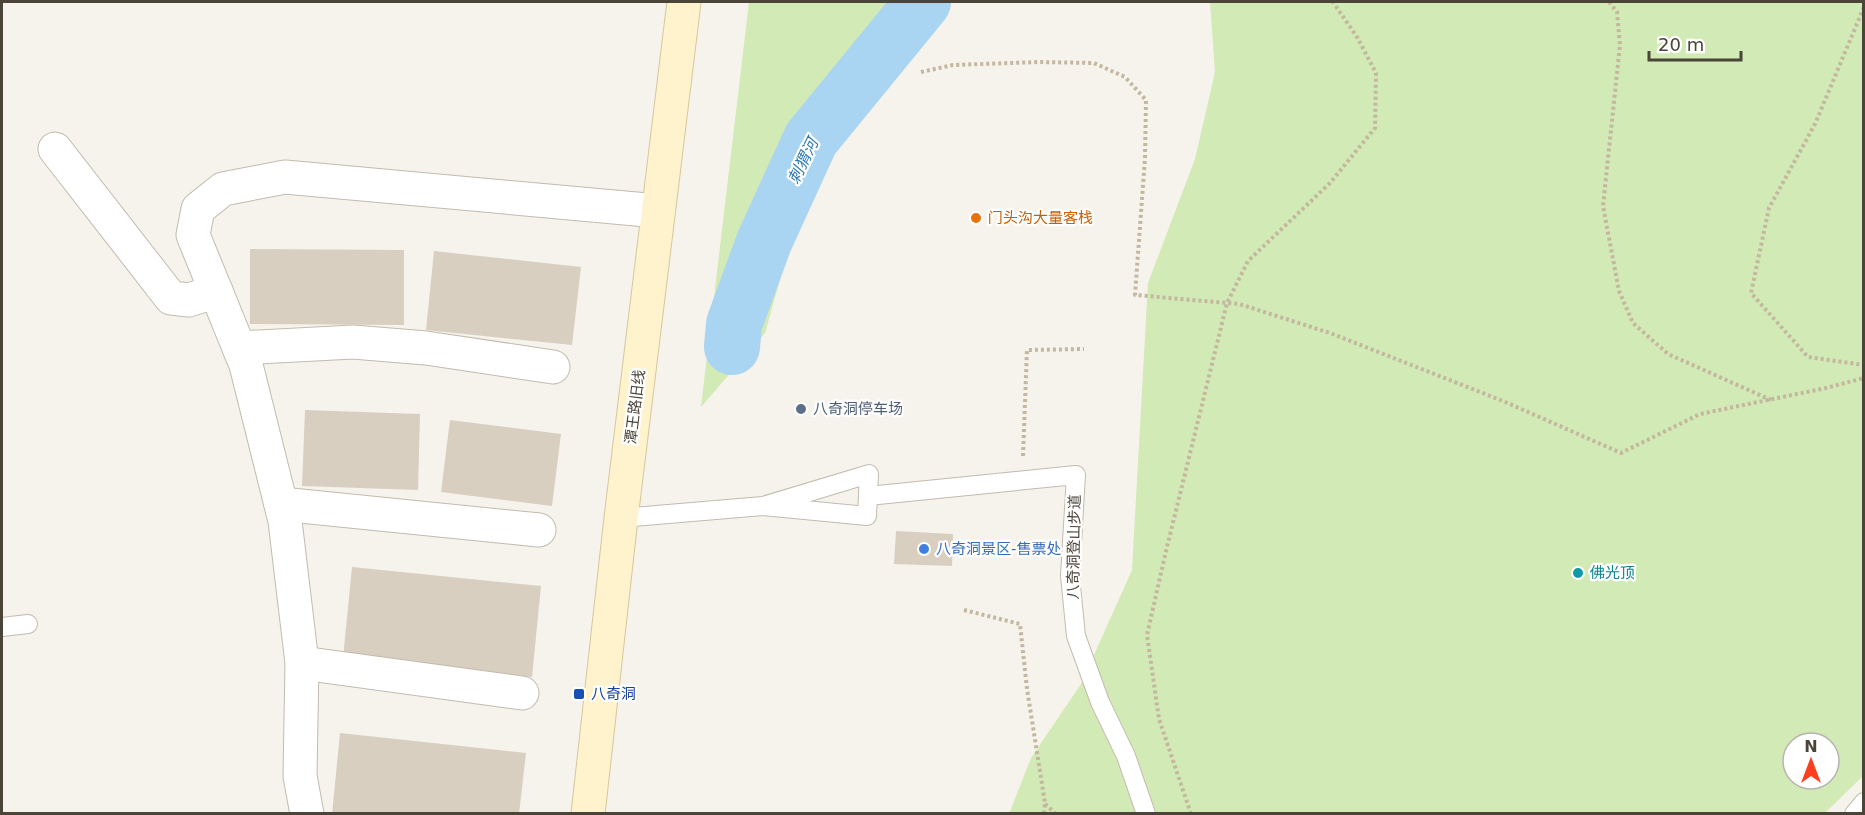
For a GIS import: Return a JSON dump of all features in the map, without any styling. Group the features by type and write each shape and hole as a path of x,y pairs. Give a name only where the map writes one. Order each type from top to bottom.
{"main road":[{"name":"潭王路旧线","path":"588,813 621,518 684,2"}],"street":[{"path":"55,149 171,298 189,300 216,291"},
{"path":"307,813 300,776 302,663 285,521 246,365 193,235 198,209 223,189 285,177 658,211"},
{"path":"239,348 353,342 426,348 553,367"},
{"path":"281,504 539,530"},
{"path":"302,663 522,693"}],"lane":[{"path":"621,518 763,506 867,516 869,474 763,506"},
{"name":"八奇洞登山步道","path":"868,496 1076,475 1071,576 1076,636 1100,702 1126,756 1146,813"},
{"path":"2,627 28,624"},
{"path":"1854,813 1863,802"}],"path":[{"path":"1191,813 1158,719 1147,635 1227,303 1248,261 1329,183 1375,128 1376,72 1333,2"},
{"path":"1609,2 1617,12 1620,45 1603,206 1619,291 1633,323 1668,354 1770,400"},
{"path":"1863,7 1815,124 1769,208 1751,294 1808,357 1863,365"},
{"path":"921,72 953,65 1094,63 1125,77 1146,100 1145,158 1135,295 1239,304 1330,333 1503,401 1621,453 1700,414 1863,378"},
{"path":"1022,481 1027,350 1084,349"},
{"path":"964,610 1020,624 1045,804 1042,813"},
{"path":"1045,804 1056,813"}],"green space":[{"path":"749,2 901,2 846,99 799,213 765,333 701,407"},
{"path":"1210,2 1863,2 1864,775 1825,813 1009,814 1031,758 1081,684 1132,570 1148,283 1195,159 1215,72"}],"building":[{"path":"250,249 404,250 404,325 250,324"},
{"path":"434,251 581,267 572,345 426,330"},
{"path":"305,410 420,414 418,490 302,486"},
{"path":"450,420 561,434 552,506 441,492"},
{"name":"八奇洞景区-售票处","path":"896,531 953,534 952,566 894,564"},
{"path":"352,567 541,586 532,677 343,658"},
{"path":"340,733 526,753 519,814 332,814"}],"waterway":[{"name":"刺猬河","path":"732,347 734,324 764,242 811,139 923,2"}],"place":[{"name":"门头沟大量客栈","path":"976,218"},
{"name":"八奇洞停车场","path":"801,409"},
{"name":"八奇洞景区-售票处","path":"924,549"},
{"name":"佛光顶","path":"1578,573"},
{"name":"八奇洞","path":"579,694"}]}
